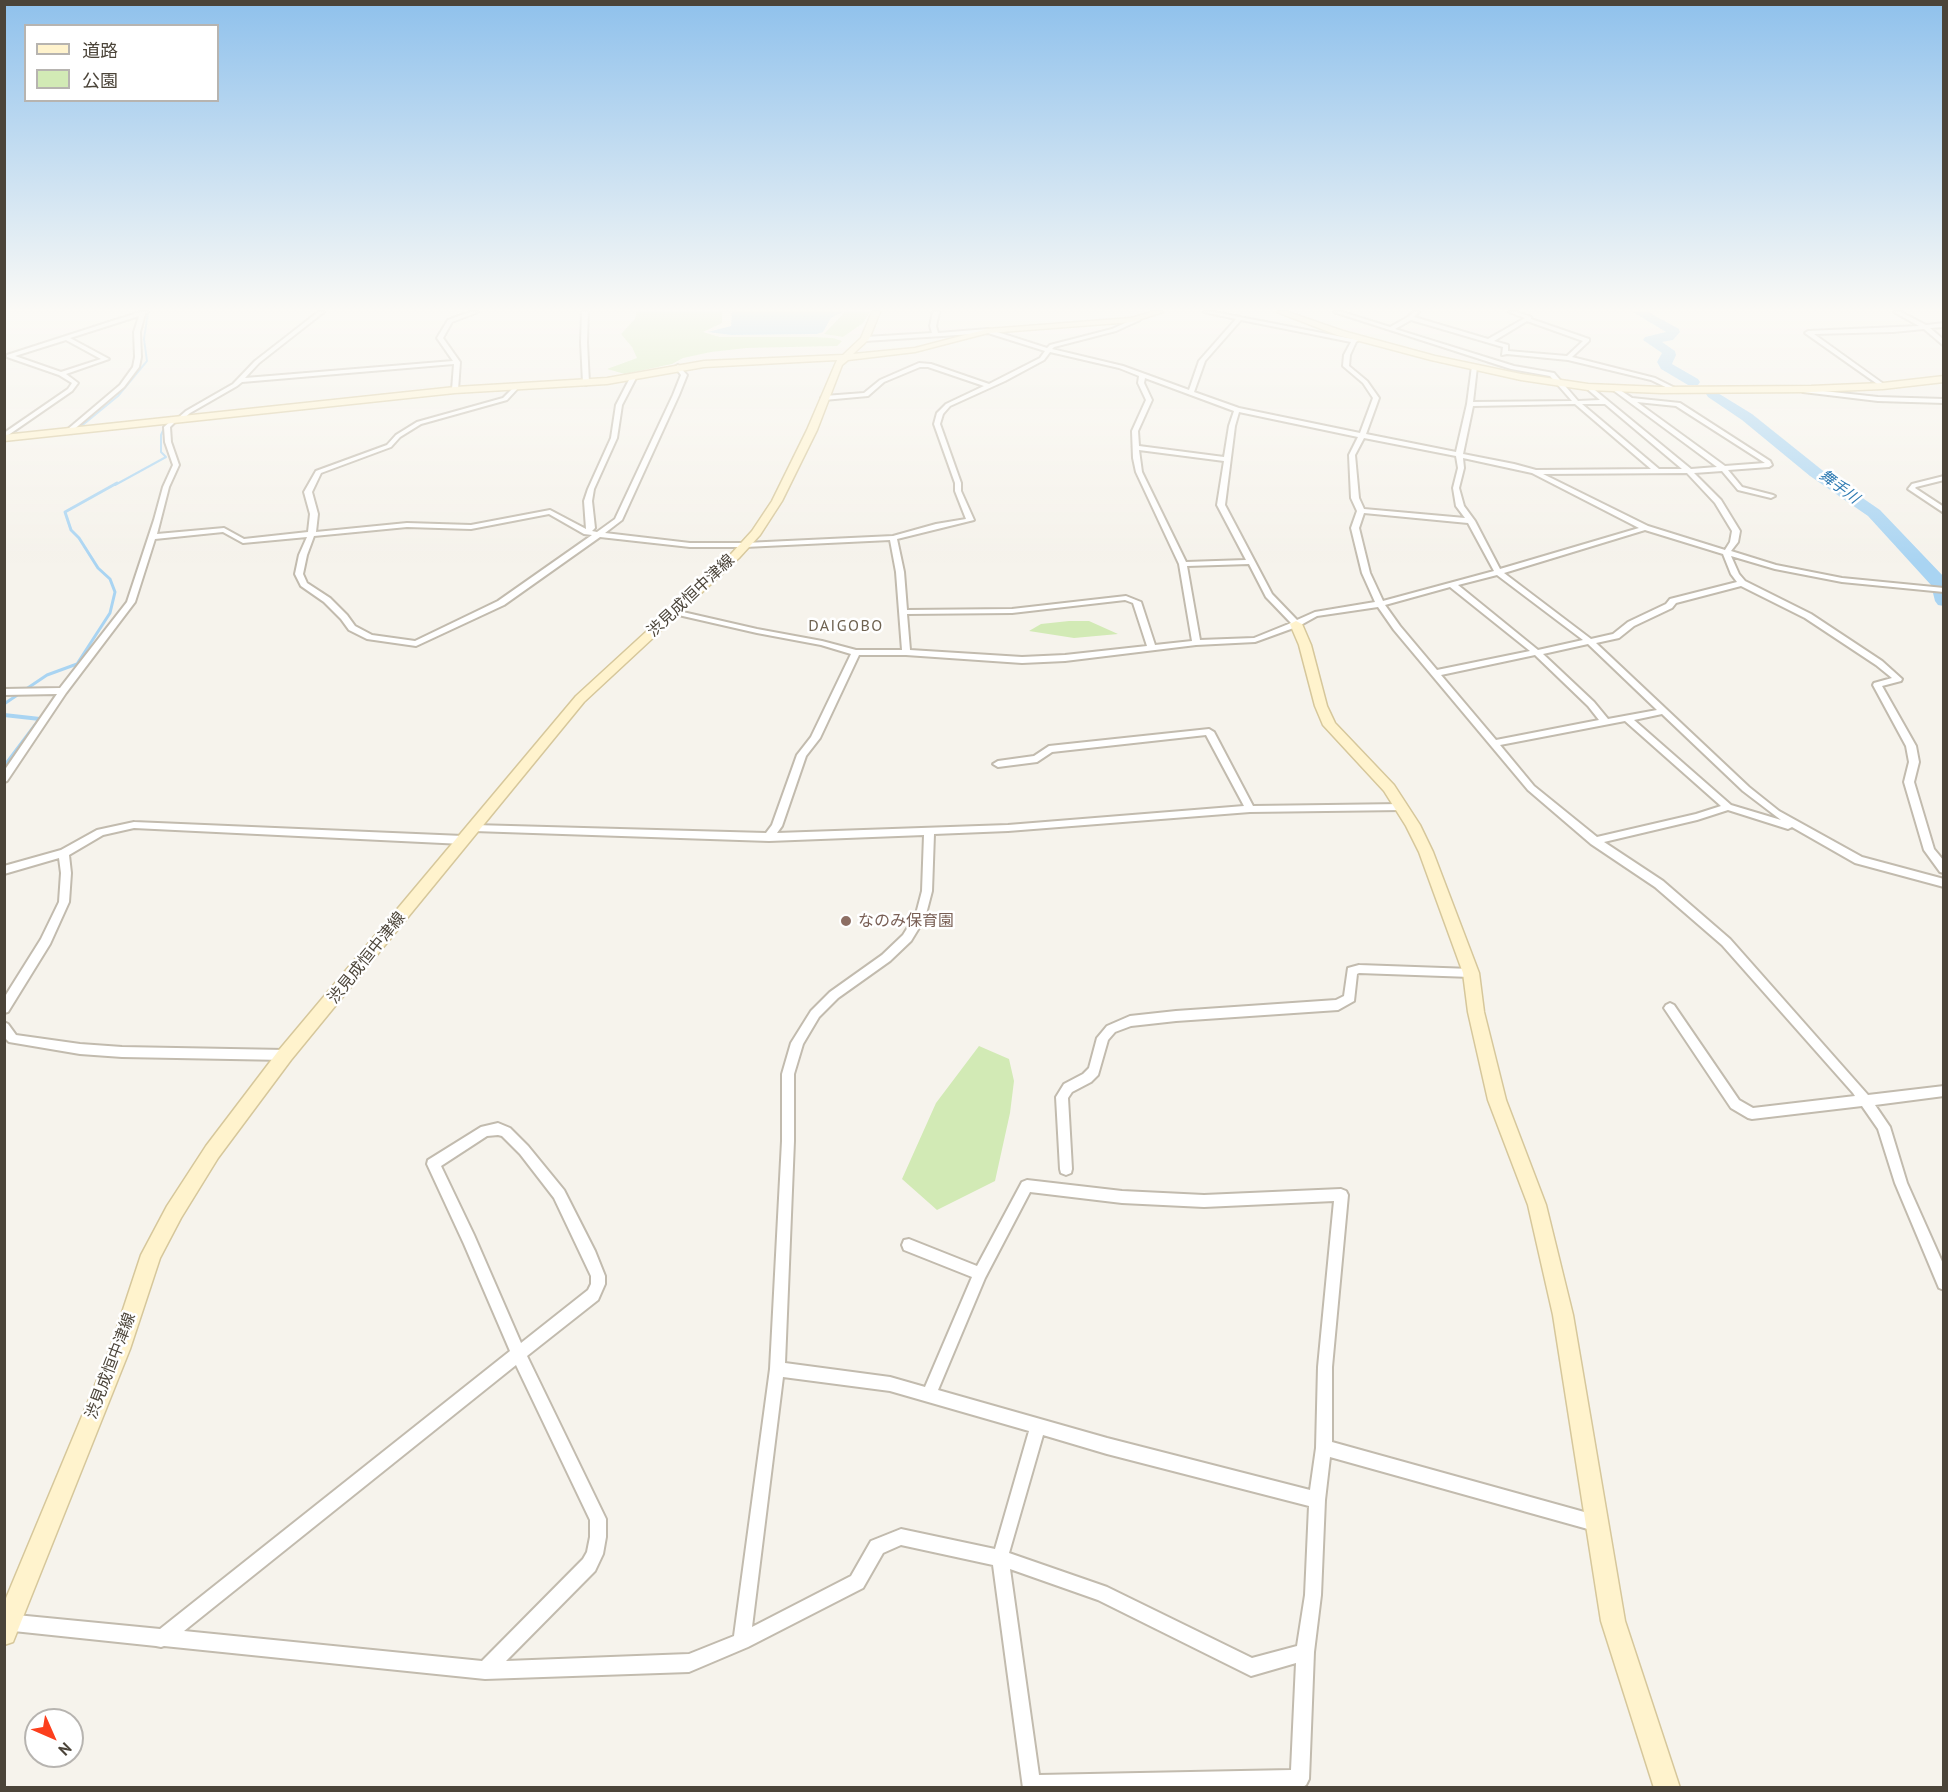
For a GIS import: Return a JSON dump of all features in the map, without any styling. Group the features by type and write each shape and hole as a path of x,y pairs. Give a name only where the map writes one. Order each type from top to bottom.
{"main road":[{"path":"4,437 403,396"},
{"name":"渋見成恒中津線","path":"6,1626 120,1349 151,1255 174,1212 212,1152 285,1056 580,699 745,545 777,501 812,430 824,398"},
{"path":"1296,624 1305,645 1321,706 1329,725 1389,788 1402,807 1426,852 1471,973 1476,1012 1497,1101 1537,1205 1563,1315 1595,1523 1613,1621 1667,1788"}],"street":[{"path":"4,437 62,396"},
{"path":"70,430 111,396"},
{"path":"4,779 63,691 131,602 166,487 176,465 168,442 167,427 217,396"},
{"path":"508,396 505,399 419,423 398,435 389,446 318,472 308,492 314,514 312,533 303,555 299,574 304,584 327,600 344,616 352,628 369,637 416,644 501,603 538,579 618,520 676,396"},
{"path":"587,532 591,528 588,501 591,489 614,438 619,405 624,396"},
{"path":"824,398 857,396"},
{"path":"152,537 224,530 243,541 406,525 471,527 550,512 587,532 690,545 745,545 893,538 936,526 970,520 958,491 958,483 937,424 940,413 948,405 968,396"},
{"path":"1147,396 1149,399 1136,431 1139,472 1184,564 1196,643"},
{"path":"1198,396 1237,410 1460,454 1534,472 1645,528 1726,553 1804,573 1944,590"},
{"path":"1374,396 1376,398 1363,434 1352,455 1355,498 1361,511 1355,528 1366,573 1380,604 1397,628 1531,788 1595,841 1659,884 1726,942 1834,1061 1884,1127 1910,1204 1944,1283"},
{"path":"1471,396 1460,454 1461,468 1456,488 1457,498 1498,572 1590,642 1746,789 1776,813 1859,860 1944,883"},
{"path":"1570,396 1657,471"},
{"path":"1598,396 1689,471 1718,502 1736,531 1734,542 1726,553"},
{"path":"1624,396 1724,470 1740,489 1771,496"},
{"path":"1849,396 1944,401"},
{"path":"1534,472 1724,470 1769,465 1768,462 1678,404 1630,400"},
{"path":"1470,404 1606,402"},
{"path":"1237,410 1232,426 1221,505 1269,595 1296,624"},
{"path":"1136,448 1228,459"},
{"path":"1944,478 1914,485 1911,489 1944,511"},
{"path":"1361,511 1471,521"},
{"path":"674,612 757,632 822,643 856,653 906,652 1022,660 1065,658 1196,643 1255,640 1315,614 1380,604 1645,528"},
{"path":"893,538 900,572 906,652"},
{"path":"1726,553 1735,574 1742,583 1808,616 1879,663 1898,679 1877,685 1911,746 1914,762 1909,782 1929,850 1944,869"},
{"path":"1184,564 1252,562"},
{"path":"1436,673 1616,636 1632,624 1670,606 1673,601 1742,583"},
{"path":"1451,584 1537,653 1591,704 1606,723"},
{"path":"902,612 1012,611 1126,598 1137,602 1152,648"},
{"path":"769,837 777,826 802,755 815,738 856,653"},
{"path":"4,699 9,692 63,691"},
{"path":"1494,743 1665,711"},
{"path":"1628,719 1728,807 1806,831"},
{"path":"998,764 1037,759 1049,749 1209,732 1250,809"},
{"path":"4,870 64,853 86,838 101,832 134,825 469,834 769,837 1008,828 1250,809 1402,807"},
{"path":"1595,841 1728,807"},
{"path":"742,1641 777,1369 788,1141 788,1074 797,1043 815,1014 834,995 886,958 908,938 921,915 927,891 929,831"},
{"path":"4,1009 46,941 64,902 66,873 64,853"},
{"path":"1066,1169 1062,1097 1068,1088 1087,1078 1094,1071 1103,1038 1111,1029 1130,1021 1176,1016 1338,1005 1350,998 1352,971 1359,969 1471,973"},
{"path":"1670,1008 1735,1104 1745,1112 1765,1114 1944,1091"},
{"path":"4,1027 13,1039 80,1049 285,1056"},
{"path":"161,1640 518,1354 593,1295 598,1284 598,1276 559,1194 524,1150 506,1132 498,1129 485,1131 433,1164 469,1240 518,1354 598,1518 598,1537 595,1554 589,1564 485,1671"},
{"path":"929,1395 980,1274 1027,1186 1122,1197 1204,1201 1341,1195 1325,1366 1324,1448 1317,1500 1313,1595 1305,1652 1300,1779 1031,1784 1000,1558 1038,1426"},
{"path":"909,1245 980,1274"},
{"path":"777,1369 890,1384 1317,1500"},
{"path":"1324,1448 1595,1523"},
{"path":"6,1626 485,1671 689,1663 742,1641 856,1582 877,1547 901,1537 1000,1558 1101,1593 1251,1667 1305,1652"}],"green space":[{"path":"1089,621 1118,634 1074,638 1029,631 1041,624"},
{"path":"979,1046 1009,1059 1014,1081 1010,1113 995,1181 937,1210 902,1179 936,1103"}],"waterway":[{"path":"79,428 118,396"},
{"name":"舞手川","path":"1715,396 1747,417 1816,473 1874,513 1940,584 1944,601"},
{"path":"115,485 166,457 161,452 161,435 166,424"},
{"path":"4,704 47,675 77,664 110,613 115,592 110,579 98,568 79,538 71,530 65,512 117,483"},
{"path":"4,715 40,719 4,767"}],"place":[{"name":"なのみ保育園","path":"846,921"}],"district":[{"name":"DAIGOBO","path":"846,626"}]}
